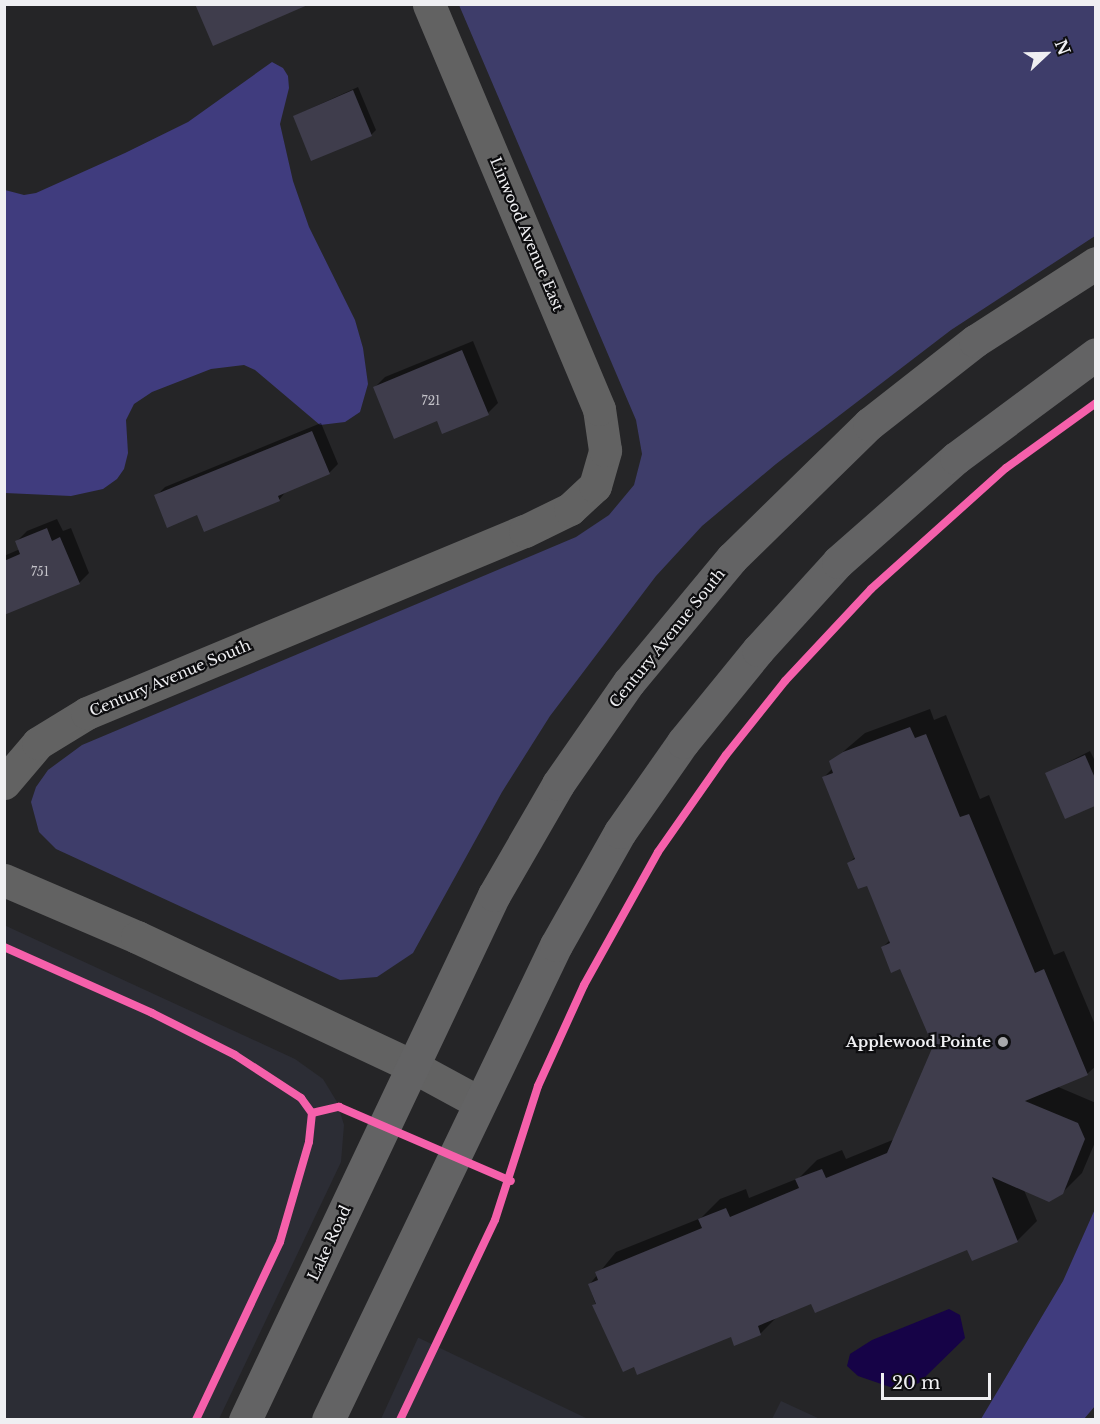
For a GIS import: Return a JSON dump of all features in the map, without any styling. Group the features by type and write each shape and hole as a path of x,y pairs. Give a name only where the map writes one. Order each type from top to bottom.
{"main road":[{"name":"Century Avenue South","path":"412,1066 463,956 528,832 588,738 690,605 778,510 869,424 975,341 1095,263"},
{"path":"328,1419 556,945 621,832 683,742 758,650 838,562 915,492 1028,402 1095,354"},
{"name":"Lake Road","path":"245,1419 412,1066"}],"street":[{"name":"Linwood Avenue East","path":"429,4 588,379 605,437 602,468"},
{"name":"Century Avenue South","path":"4,783 38,743 78,718 556,517 589,493 602,468"},
{"path":"4,879 56,899 412,1066 480,1103"}],"shaded area":[{"path":"459,5 1095,5 1095,236 951,330 776,464 702,526 656,576 550,716 502,792 413,953 377,977 340,980 56,849 39,832 31,802 36,787 48,770 82,745 576,537 609,515 634,485 642,454 636,420"},
{"path":"272,62 283,68 288,76 289,88 280,124 293,181 309,227 355,320 363,348 368,384 360,412 345,422 320,425 255,370 244,365 211,369 152,392 134,404 126,420 128,453 124,469 117,479 103,489 71,496 5,493 5,190 24,195 36,193 125,153 188,122"},
{"path":"4,925 295,1059 323,1079 337,1102 344,1125 341,1162 219,1419 5,1419"},
{"path":"1095,1209 1095,1406 1084,1419 981,1419 1063,1281"},
{"path":"949,1309 960,1315 965,1338 919,1383 906,1388 890,1387 858,1376 847,1366 850,1354 872,1340"},
{"path":"419,1338 588,1419 381,1419"},
{"path":"781,1401 820,1419 772,1419"}],"building":[{"path":"195,4 310,4 213,46"},
{"path":"353,90 372,136 311,161 293,116"},
{"path":"462,350 489,415 442,434 437,421 394,439 373,387"},
{"path":"312,431 330,474 278,496 280,501 204,532 197,515 167,528 154,495"},
{"path":"47,528 52,541 60,537 80,584 4,615 4,561 20,554 15,541"},
{"name":"Applewood Pointe","path":"910,727 915,738 926,734 960,817 969,814 1035,973 1044,969 1088,1075 1025,1101 1078,1123 1085,1139 1063,1194 1049,1202 992,1177 1018,1242 972,1261 967,1250 815,1313 811,1304 758,1326 761,1335 734,1346 731,1337 637,1375 634,1367 623,1372 592,1305 596,1304 588,1284 598,1280 595,1272 702,1228 698,1219 726,1208 730,1217 799,1188 795,1179 822,1169 826,1178 887,1153 933,1046 900,969 891,973 881,947 890,943 867,886 858,889 847,863 855,859 822,777 833,773 829,761 843,752"},
{"path":"1085,755 1095,778 1095,806 1065,819 1045,773"}],"cycle path":[{"path":"400,1420 495,1220 538,1086 584,985 658,852 726,755 785,681 871,589 1006,468 1096,403"},
{"path":"4,947 152,1013 235,1055 301,1098 312,1113 309,1142 280,1242 196,1420"},
{"path":"312,1113 339,1107 511,1181"}],"place":[{"name":"Applewood Pointe","path":"1003,1042"}]}
